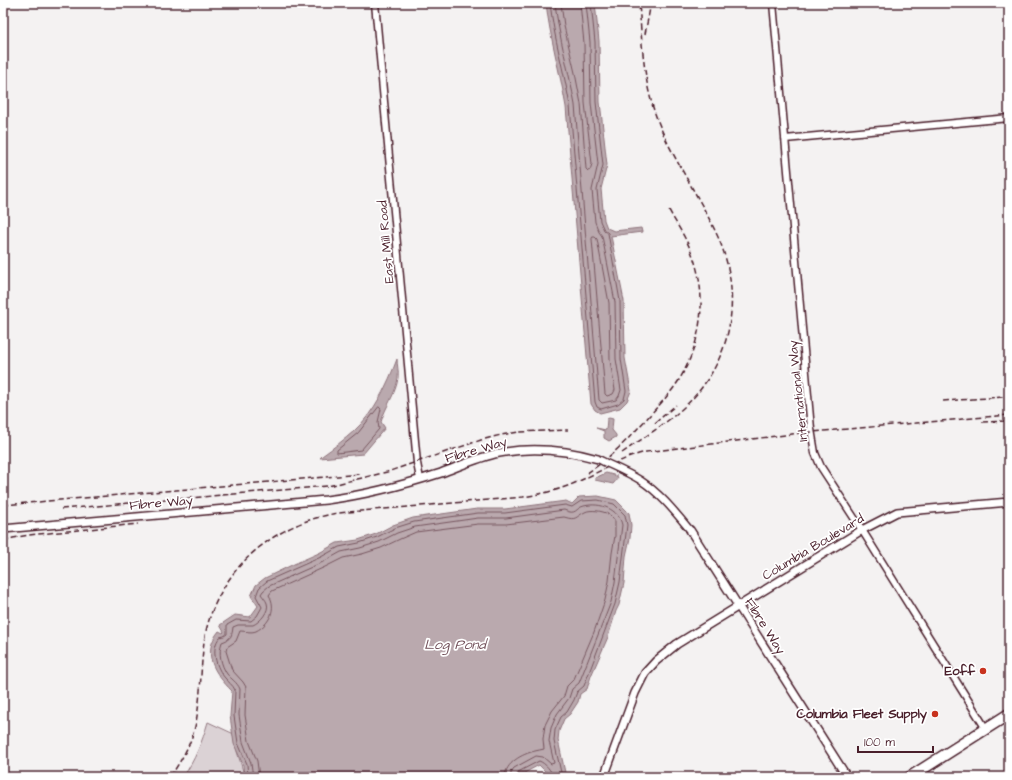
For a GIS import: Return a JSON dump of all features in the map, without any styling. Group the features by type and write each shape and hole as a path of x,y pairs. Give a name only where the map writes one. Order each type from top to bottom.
{"highway":[{"path":"910,777 1009,714"}],"street":[{"name":"East Mill Road","path":"375,3 417,463 420,479"},
{"name":"International Way","path":"773,3 815,453 821,467 986,729"},
{"path":"785,139 1009,118"},
{"name":"Fibre Way","path":"3,529 326,500 354,496 420,479 498,453 526,450 553,450 580,454 598,459 639,479 671,507 690,530 846,777"},
{"name":"Columbia Boulevard","path":"604,777 635,693 646,673 656,660 677,644 862,530 897,512 1009,502"}],"shaded area":[{"path":"208,722 234,734 235,745 244,777 183,777 198,751"}],"water":[{"path":"546,3 595,3 599,41 600,102 607,165 601,189 604,220 607,228 614,231 641,228 642,232 611,236 624,301 625,358 631,391 627,401 620,408 600,413 595,410 591,404 566,107"},
{"path":"397,359 397,384 381,422 385,428 363,454 320,458 354,431 368,416 380,398"},
{"path":"607,419 613,419 612,430 616,437 609,441 604,438 604,431 596,428 606,430"},
{"path":"606,473 617,476 618,478 613,484 595,480 595,478"},
{"name":"Log Pond","path":"598,496 616,500 629,513 631,525 630,538 626,556 624,583 619,605 608,637 587,689 580,694 578,702 570,714 564,719 559,731 558,740 566,777 549,777 539,765 517,777 244,777 243,765 234,744 230,716 232,691 215,670 210,655 214,639 219,631 224,632 220,625 235,615 250,617 258,606 251,596 256,585 265,578 337,543 358,540 413,518 477,509 505,509 566,501 572,504 579,497"}],"railway":[{"path":"622,453 678,413 697,394 715,366 723,349 731,312 731,293 725,255 711,222 663,134 652,105 642,47 639,3"},
{"path":"645,34 651,3"},
{"path":"587,473 605,460 620,446 665,398 679,380 687,365 698,333 701,300 700,283 691,251 668,208"},
{"path":"943,401 1003,397 1009,398"},
{"path":"655,423 676,405"},
{"path":"170,777 187,748 196,724 204,642 213,608 224,587 238,568 254,552 273,538 293,527 315,518 338,513 537,495 571,485 619,461 646,452 801,433 1009,415"},
{"path":"982,422 1009,421"},
{"path":"61,509 328,486 387,472 481,440 501,435 519,432 568,430"},
{"path":"3,505 360,474"},
{"path":"3,541 29,535 138,524"}],"place":[{"name":"Eoff","path":"983,671"},
{"name":"Columbia Fleet Supply","path":"935,714"}]}
